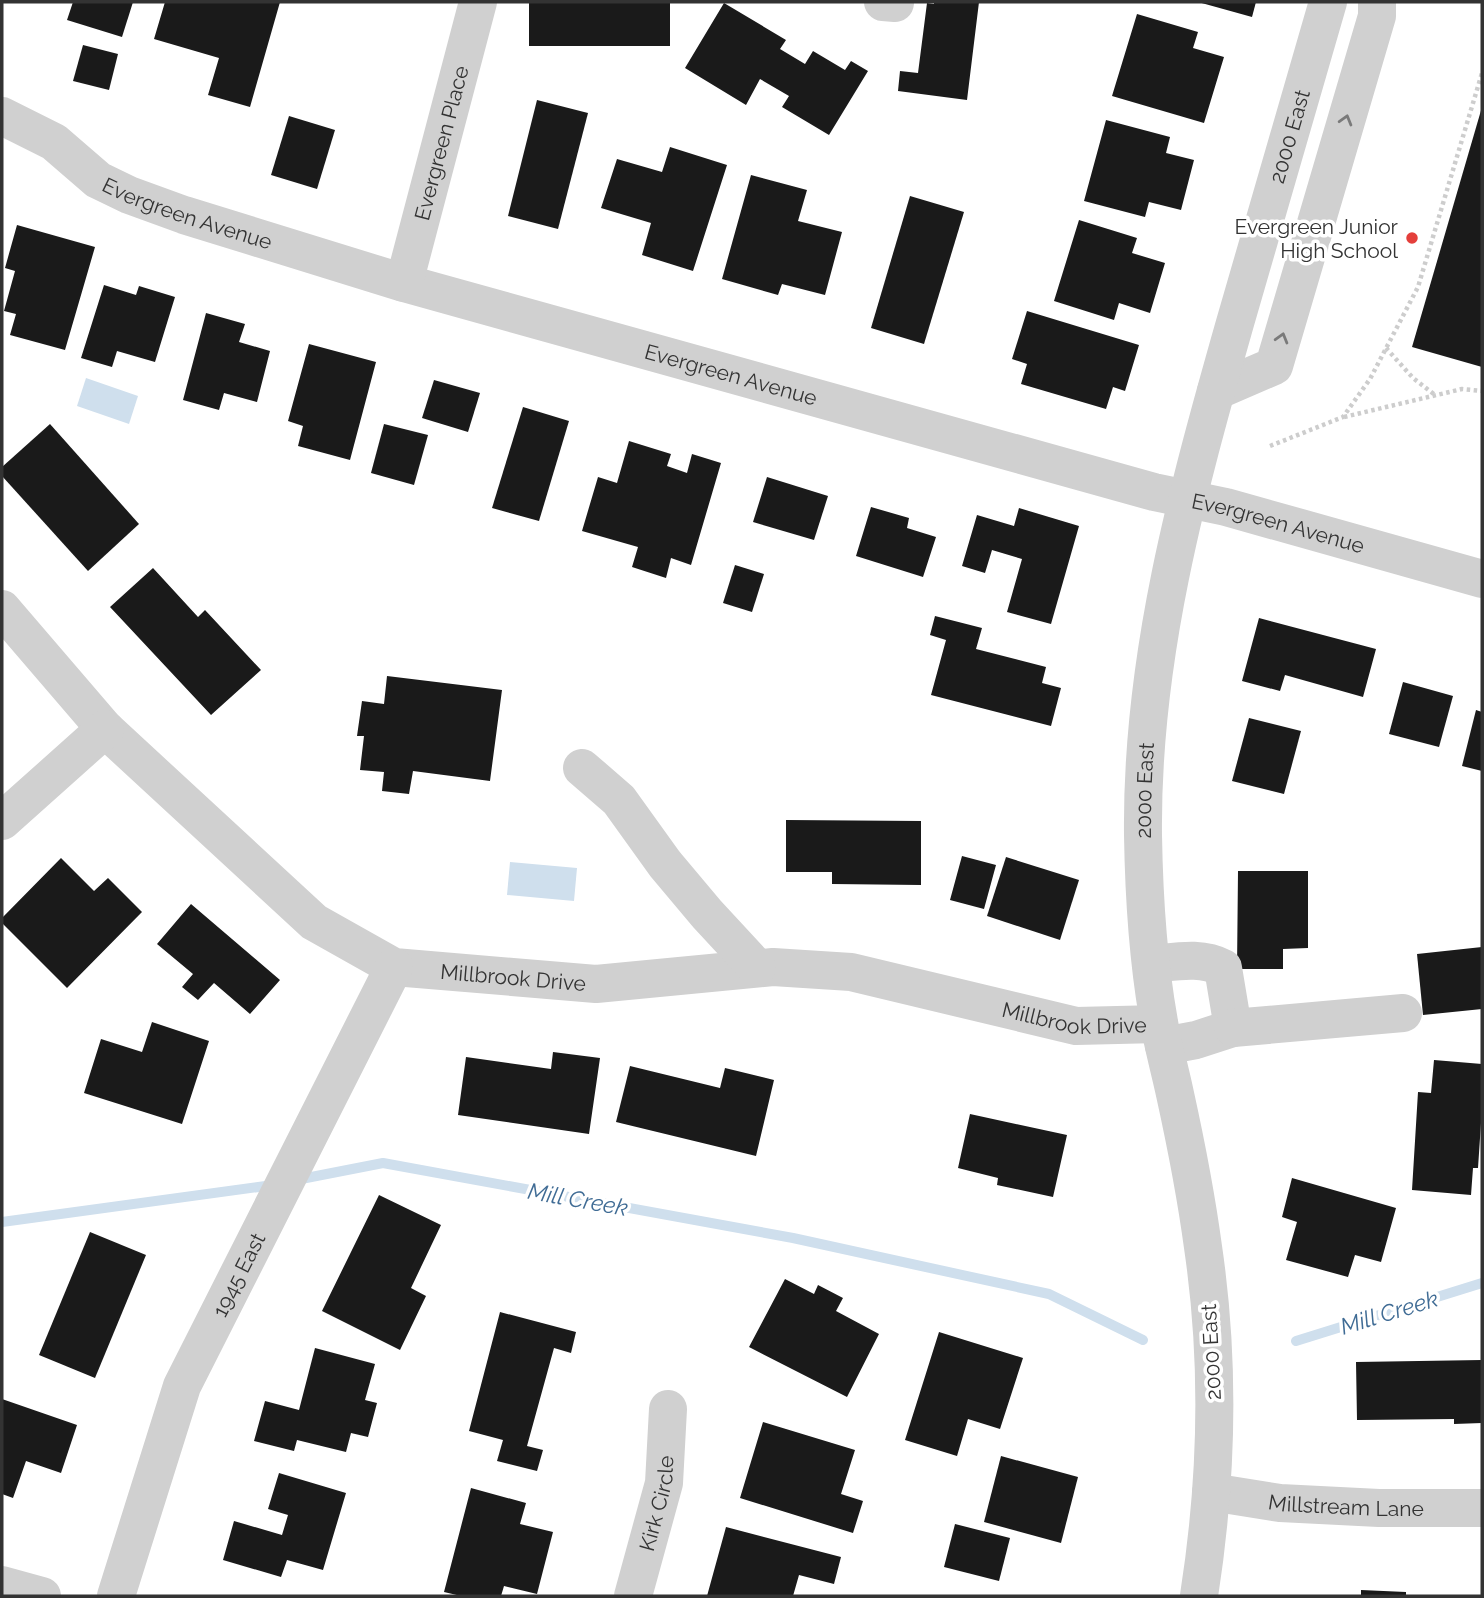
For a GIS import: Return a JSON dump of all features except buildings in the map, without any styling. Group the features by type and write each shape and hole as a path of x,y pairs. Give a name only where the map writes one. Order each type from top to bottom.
{"street":[{"name":"Evergreen Place","path":"404,283 478,2"},
{"name":"2000 East","path":"1199,1596 1211,1492 1214,1417 1210,1309 1193,1183 1162,1035 1151,964 1143,832 1147,729 1153,671 1173,558 1216,391 1328,2"},
{"path":"1216,391 1274,366 1377,16 1377,2"},
{"name":"Evergreen Avenue","path":"2,117 54,142 98,180 129,195 184,215 404,283 1141,488 1226,507 1482,579"},
{"name":"Millbrook Drive","path":"2,609 105,729 314,922 394,967 596,984 774,967 851,972 1076,1026 1196,1040 1233,1028 1403,1013"},
{"path":"2,821 105,729"},
{"path":"582,768 619,800 665,864 757,968"},
{"path":"1151,964 1206,961 1223,968 1233,1028"},
{"name":"1945 East","path":"116,1596 182,1386 394,967"},
{"name":"Kirk Circle","path":"633,1596 664,1483 668,1409"},
{"name":"Millstream Lane","path":"1211,1492 1280,1503 1379,1508 1482,1508"},
{"path":"2,1585 42,1596"}],"path":[{"path":"1343,417 1370,379 1418,287 1482,73"},
{"path":"1387,348 1413,378 1435,395"},
{"path":"1270,446 1343,417 1462,389 1482,391"}],"water":[{"path":"86,378 138,396 129,424 77,406"},
{"path":"510,862 577,868 574,901 507,895"}],"waterway":[{"name":"Mill Creek","path":"296,1180 383,1163 793,1238 1049,1294 1143,1340"},
{"name":"Mill Creek","path":"2,1222 273,1185"},
{"name":"Mill Creek","path":"1296,1341 1482,1283"}],"place":[{"name":"Evergreen Junior High School","path":"1412,238"}]}
